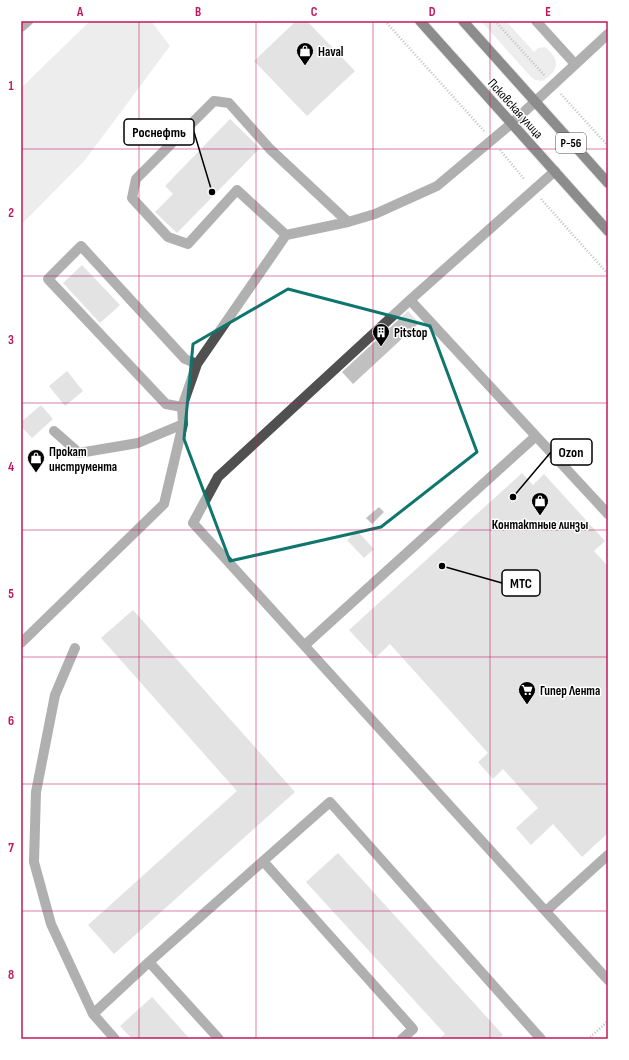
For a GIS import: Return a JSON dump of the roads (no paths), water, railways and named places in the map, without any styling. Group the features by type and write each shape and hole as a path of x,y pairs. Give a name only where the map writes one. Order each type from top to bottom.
{"main road":[{"name":"Псковская улица","path":"420,21 608,231"},
{"name":"Псковская улица","path":"463,21 608,183"}],"street":[{"path":"21,27 28,21"},
{"path":"536,21 575,64"},
{"path":"21,643 164,504 183,424 182,407 197,364 286,235 348,222 375,214 437,186 536,102 608,34"},
{"path":"286,235 237,190 188,244 168,237 132,198 136,179 214,101 229,103 270,149 348,222"},
{"path":"555,171 410,300 218,477 193,523 608,980"},
{"path":"182,407 166,404 48,279 81,246 185,359 197,364"},
{"path":"410,300 608,514"},
{"path":"54,431 79,453 138,443 183,424"},
{"path":"305,645 536,436"},
{"path":"75,648 54,695 41,762 36,792 34,862 51,924 93,1014 115,1039"},
{"path":"93,1014 149,962 330,802 540,1039"},
{"path":"546,911 608,854"},
{"path":"263,861 413,1029 402,1039"},
{"path":"149,962 219,1039"}],"place":[{"name":"Haval","path":"305,66"},
{"name":"Роснефть","path":"212,192"},
{"name":"Pitstop","path":"381,347"},
{"name":"Прокат инструмента","path":"36,473"},
{"name":"Ozon","path":"513,497"},
{"name":"Контактные линзы","path":"540,516"},
{"name":"МТС","path":"442,566"},
{"name":"Гипер Лента","path":"527,705"}]}
